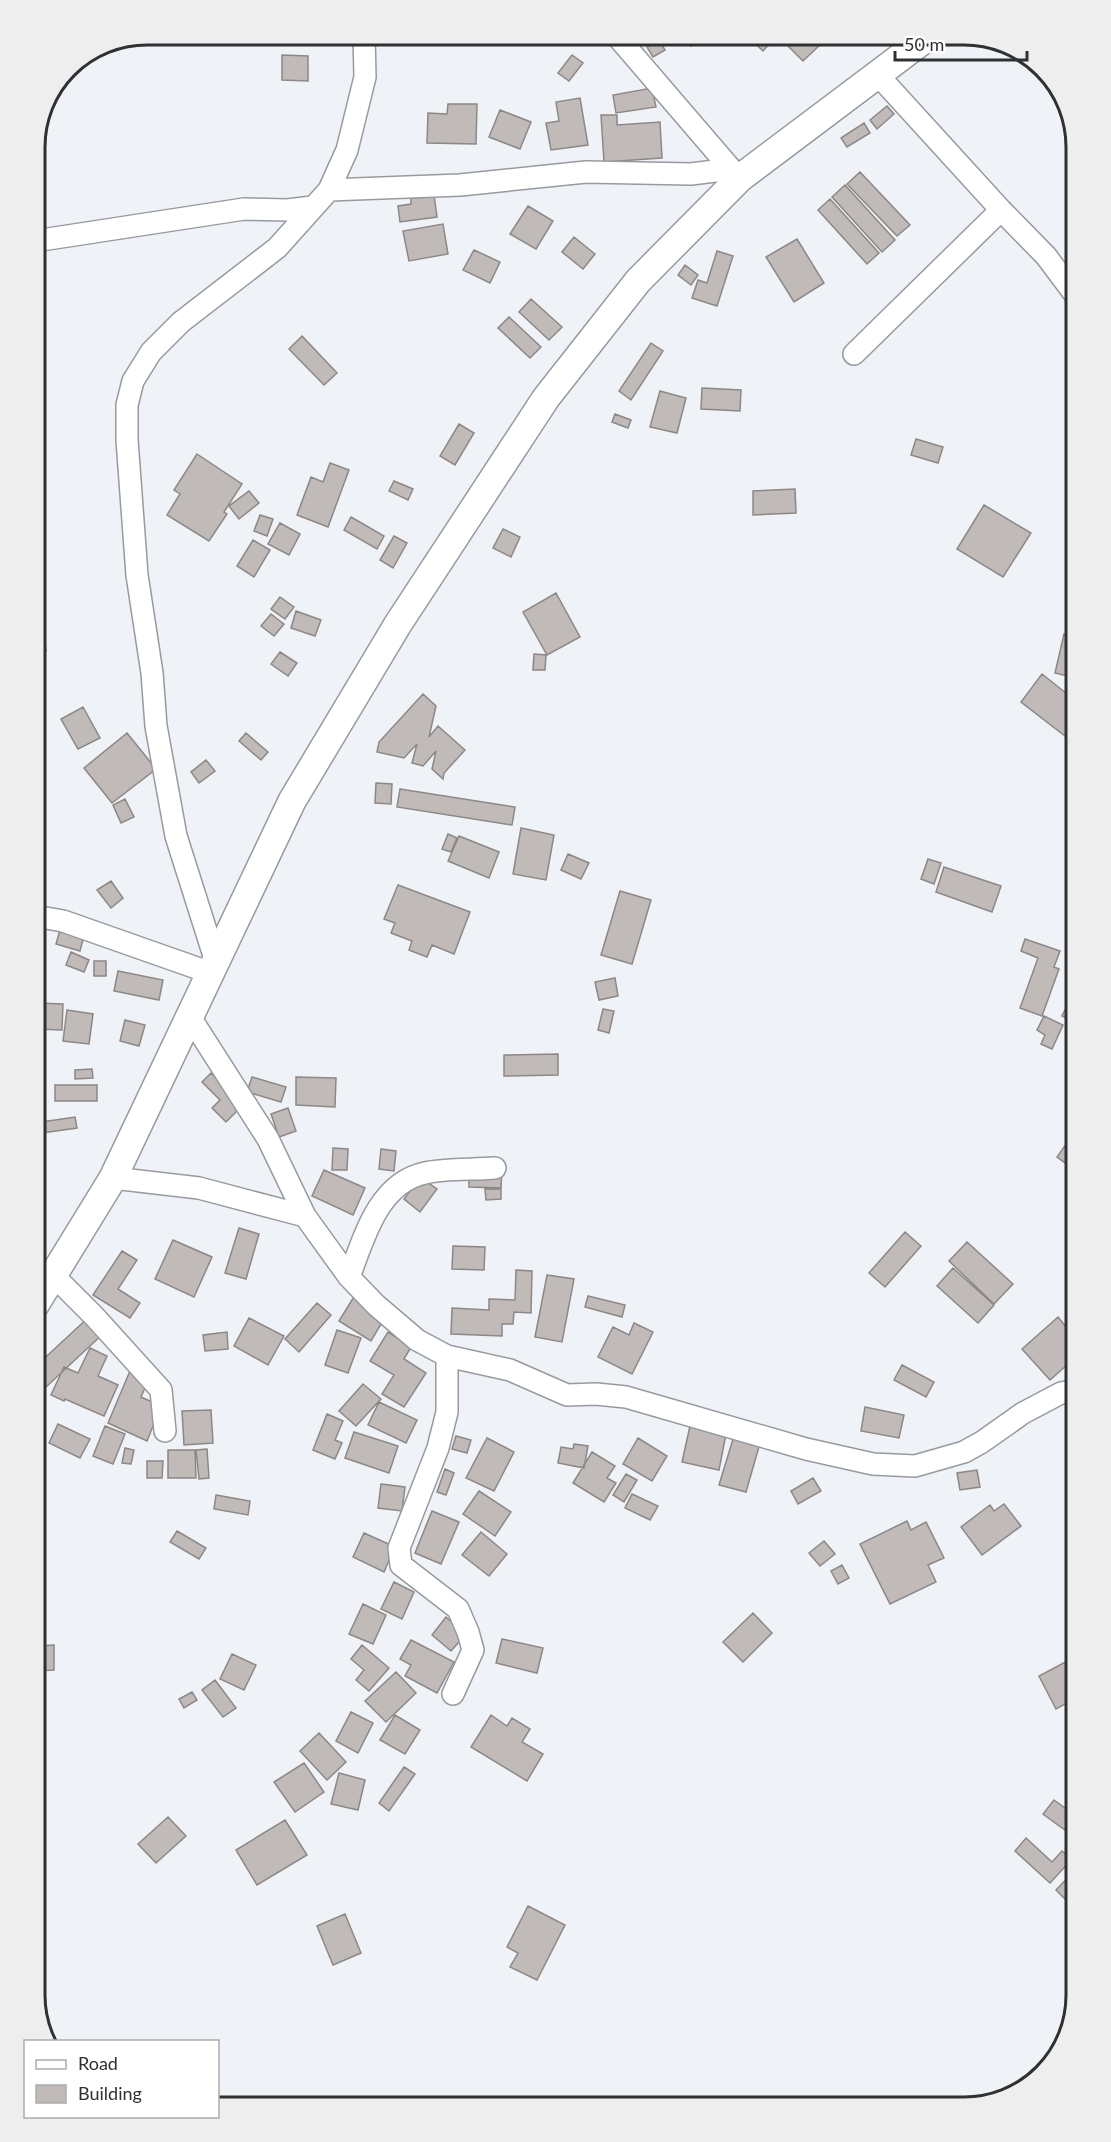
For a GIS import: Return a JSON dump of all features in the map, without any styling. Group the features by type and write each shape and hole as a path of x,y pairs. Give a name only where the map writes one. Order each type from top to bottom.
{"main road":[{"path":"45,1290 114,1178 292,801 398,624 546,398 638,281 736,174 916,45"}],"street":[{"path":"213,968 176,836 156,726 152,673 137,575 127,440 127,405 133,381 151,352 181,322 278,248 329,190 347,150 365,77 364,45"},
{"path":"625,45 736,174"},
{"path":"877,74 1046,256 1066,282"},
{"path":"329,190 460,184 586,172 736,174"},
{"path":"45,239 244,209 288,210 312,207"},
{"path":"854,354 1001,210"},
{"path":"45,918 63,921 213,968"},
{"path":"190,1017 268,1139 305,1216 349,1277 376,1305 417,1340 447,1356 510,1370 567,1395 596,1394 626,1397 806,1449 884,1464 915,1466 964,1452 1023,1413 1066,1392"},
{"path":"349,1277 378,1206 404,1182 424,1173 495,1168"},
{"path":"114,1178 199,1188 305,1216"},
{"path":"54,1276 94,1316 160,1390 165,1431"},
{"path":"447,1356 447,1412 438,1448 399,1548 401,1565 458,1609 468,1632 473,1650 453,1694"}],"building":[{"path":"662,45 665,50 653,57 647,47"},
{"path":"757,45 768,45 763,51"},
{"path":"787,45 820,45 803,61"},
{"path":"282,55 308,56 308,81 282,80"},
{"path":"572,55 583,63 569,81 558,73"},
{"path":"652,88 656,107 616,113 613,95"},
{"path":"580,98 588,145 551,150 546,123 559,121 556,102"},
{"path":"448,104 477,104 476,144 427,143 428,113 447,114"},
{"path":"887,106 894,114 877,129 870,120"},
{"path":"500,110 531,122 520,149 489,137"},
{"path":"601,115 617,115 617,125 660,122 662,158 604,162"},
{"path":"864,123 870,133 847,147 841,138"},
{"path":"860,172 910,225 897,236 847,184"},
{"path":"845,185 895,240 882,252 832,197"},
{"path":"434,195 437,217 400,222 398,206 411,204 411,198"},
{"path":"830,199 879,253 867,264 818,210"},
{"path":"528,206 553,221 536,249 510,234"},
{"path":"443,224 448,254 409,261 403,231"},
{"path":"574,237 595,254 583,269 562,252"},
{"path":"797,239 824,283 794,302 766,257"},
{"path":"474,250 500,262 490,283 463,270"},
{"path":"717,251 733,256 717,306 692,298 698,280 707,283"},
{"path":"685,265 698,275 691,285 678,275"},
{"path":"531,299 562,327 549,340 519,312"},
{"path":"509,317 541,347 530,358 498,328"},
{"path":"302,336 337,373 324,385 289,349"},
{"path":"651,343 663,351 631,400 619,391"},
{"path":"702,388 741,390 740,411 701,409"},
{"path":"660,391 686,398 677,433 650,427"},
{"path":"615,414 631,420 628,428 612,422"},
{"path":"459,424 474,433 455,465 440,456"},
{"path":"916,439 943,447 938,463 911,455"},
{"path":"197,454 242,484 224,512 227,514 209,541 167,515 180,494 174,490"},
{"path":"330,463 349,470 328,527 297,515 311,477 323,482"},
{"path":"394,481 413,489 408,500 389,491"},
{"path":"795,489 796,513 753,515 753,491"},
{"path":"249,491 259,503 239,519 229,506"},
{"path":"984,505 1031,533 1003,577 957,549"},
{"path":"260,515 273,519 267,536 254,531"},
{"path":"351,517 384,536 377,549 344,530"},
{"path":"280,523 300,534 289,555 268,544"},
{"path":"503,529 520,537 511,557 493,548"},
{"path":"394,536 407,543 393,568 380,560"},
{"path":"253,540 270,550 254,577 237,566"},
{"path":"556,593 580,637 547,655 523,612"},
{"path":"280,597 294,607 285,619 271,609"},
{"path":"296,611 321,620 315,636 291,628"},
{"path":"271,614 284,624 274,636 261,626"},
{"path":"1064,634 1066,634 1066,676 1055,673"},
{"path":"280,652 297,663 288,676 271,664"},
{"path":"534,654 546,655 545,670 533,670"},
{"path":"1042,674 1066,693 1066,737 1021,702"},
{"path":"423,694 436,706 429,737 438,726 465,750 444,773 443,779 432,769 436,751 423,766 412,763 417,744 404,758 377,752 379,742"},
{"path":"83,707 100,738 78,749 61,719"},
{"path":"127,733 156,769 112,803 84,768"},
{"path":"246,733 268,752 261,760 239,741"},
{"path":"206,760 215,771 199,783 191,772"},
{"path":"376,783 392,784 391,804 375,803"},
{"path":"400,789 515,807 512,825 397,807"},
{"path":"125,799 134,817 121,823 113,805"},
{"path":"521,828 554,835 546,880 513,874"},
{"path":"448,834 457,838 451,852 442,849"},
{"path":"459,836 499,852 489,878 448,861"},
{"path":"568,854 589,863 581,879 561,870"},
{"path":"928,859 941,863 934,884 921,879"},
{"path":"944,867 1001,886 992,912 936,892"},
{"path":"111,881 123,898 111,908 97,890"},
{"path":"398,885 470,912 454,954 432,945 427,957 409,950 412,941 391,933 395,923 384,919"},
{"path":"620,891 651,900 632,964 601,955"},
{"path":"60,930 84,936 80,951 56,944"},
{"path":"1025,939 1060,951 1054,967 1059,969 1042,1016 1020,1008 1038,958 1021,951"},
{"path":"71,952 89,960 84,972 66,965"},
{"path":"94,961 106,961 106,976 94,976"},
{"path":"118,971 163,980 159,1000 114,991"},
{"path":"615,978 618,996 599,1000 595,982"},
{"path":"45,1003 63,1004 62,1030 45,1029"},
{"path":"603,1009 614,1011 609,1033 598,1030"},
{"path":"67,1010 93,1014 89,1044 63,1041"},
{"path":"1044,1016 1063,1025 1052,1049 1041,1044 1045,1035 1037,1030"},
{"path":"125,1020 145,1025 139,1046 120,1041"},
{"path":"558,1054 558,1075 504,1076 504,1055"},
{"path":"92,1069 93,1078 75,1079 75,1070"},
{"path":"211,1073 243,1105 226,1122 212,1108 220,1100 202,1082"},
{"path":"252,1077 286,1087 281,1102 247,1092"},
{"path":"296,1077 336,1078 335,1107 296,1105"},
{"path":"55,1085 97,1085 97,1101 55,1101"},
{"path":"288,1108 296,1131 279,1137 271,1114"},
{"path":"75,1117 77,1128 45,1133 45,1122"},
{"path":"1066,1144 1066,1164 1057,1157"},
{"path":"333,1148 348,1149 347,1170 332,1170"},
{"path":"381,1149 396,1151 394,1171 379,1169"},
{"path":"469,1167 502,1168 501,1188 469,1187"},
{"path":"324,1170 365,1188 353,1215 312,1196"},
{"path":"420,1177 437,1189 420,1212 404,1199"},
{"path":"485,1189 501,1189 501,1199 486,1200"},
{"path":"239,1228 259,1234 246,1279 225,1273"},
{"path":"905,1232 921,1246 885,1287 869,1273"},
{"path":"173,1240 212,1257 194,1297 155,1279"},
{"path":"967,1242 1013,1284 994,1304 949,1261"},
{"path":"453,1246 485,1247 484,1270 452,1269"},
{"path":"122,1251 137,1260 118,1289 140,1303 130,1318 93,1295"},
{"path":"953,1268 994,1305 978,1323 937,1286"},
{"path":"516,1270 532,1271 531,1313 514,1312 513,1324 502,1324 502,1336 451,1334 452,1308 489,1310 489,1299 515,1300"},
{"path":"547,1275 574,1279 562,1342 535,1337"},
{"path":"355,1295 387,1314 371,1341 339,1321"},
{"path":"588,1296 625,1305 622,1317 585,1307"},
{"path":"317,1303 331,1315 299,1352 285,1339"},
{"path":"91,1315 106,1331 46,1387 45,1358"},
{"path":"1058,1317 1066,1327 1066,1366 1050,1380 1022,1349"},
{"path":"249,1318 284,1336 268,1365 234,1346"},
{"path":"634,1323 653,1332 632,1374 598,1357 613,1327 629,1335"},
{"path":"337,1330 361,1338 348,1373 325,1365"},
{"path":"227,1332 228,1349 205,1351 203,1335"},
{"path":"388,1332 411,1347 404,1359 426,1373 404,1407 382,1394 394,1375 370,1361"},
{"path":"90,1348 107,1356 98,1376 118,1385 104,1416 51,1395 64,1367 78,1373"},
{"path":"902,1365 934,1382 926,1397 894,1380"},
{"path":"130,1371 149,1379 141,1397 161,1406 147,1441 108,1423"},
{"path":"363,1384 381,1399 356,1426 339,1411"},
{"path":"379,1402 417,1420 406,1443 368,1425"},
{"path":"865,1407 904,1415 899,1438 861,1431"},
{"path":"211,1410 213,1443 184,1445 182,1411"},
{"path":"327,1414 343,1421 335,1440 342,1443 335,1459 313,1450"},
{"path":"58,1424 90,1439 80,1458 49,1443"},
{"path":"105,1426 125,1434 113,1464 93,1456"},
{"path":"690,1426 726,1434 719,1470 682,1462"},
{"path":"354,1432 398,1446 389,1473 345,1458"},
{"path":"456,1436 471,1440 467,1453 452,1449"},
{"path":"734,1436 760,1443 746,1492 719,1485"},
{"path":"487,1438 514,1452 494,1491 466,1478"},
{"path":"638,1438 667,1456 652,1481 623,1464"},
{"path":"574,1444 588,1446 584,1468 558,1463 561,1447 573,1449"},
{"path":"125,1448 134,1450 131,1464 122,1463"},
{"path":"207,1449 209,1478 199,1479 196,1450"},
{"path":"168,1450 195,1450 196,1478 168,1478"},
{"path":"592,1452 615,1466 607,1478 616,1483 604,1502 573,1483"},
{"path":"147,1461 163,1461 162,1478 147,1478"},
{"path":"445,1469 454,1473 446,1495 437,1492"},
{"path":"977,1470 980,1487 960,1490 957,1473"},
{"path":"626,1474 637,1480 624,1502 613,1495"},
{"path":"813,1478 821,1491 798,1504 791,1491"},
{"path":"381,1484 405,1487 402,1511 378,1508"},
{"path":"479,1491 511,1512 495,1536 463,1514"},
{"path":"632,1494 658,1506 650,1520 625,1508"},
{"path":"216,1495 250,1501 248,1515 214,1509"},
{"path":"1004,1504 1021,1526 982,1555 961,1527 990,1505 994,1511"},
{"path":"432,1511 459,1522 441,1564 415,1553"},
{"path":"907,1521 911,1530 926,1522 944,1558 928,1565 936,1582 890,1604 860,1544"},
{"path":"177,1531 206,1548 199,1559 170,1542"},
{"path":"481,1532 507,1554 489,1576 462,1555"},
{"path":"364,1533 395,1547 384,1572 353,1557"},
{"path":"824,1541 835,1554 820,1566 809,1553"},
{"path":"842,1565 849,1578 838,1584 831,1571"},
{"path":"394,1582 414,1592 402,1619 381,1609"},
{"path":"363,1604 386,1615 373,1644 349,1634"},
{"path":"753,1613 772,1633 743,1662 723,1642"},
{"path":"446,1617 466,1634 451,1651 432,1635"},
{"path":"502,1639 543,1648 537,1673 496,1663"},
{"path":"411,1640 454,1662 437,1693 405,1676 411,1665 400,1659"},
{"path":"45,1645 54,1645 54,1670 45,1670"},
{"path":"362,1645 389,1668 369,1691 356,1680 364,1670 351,1659"},
{"path":"232,1654 256,1665 244,1690 220,1679"},
{"path":"1066,1662 1066,1704 1056,1709 1039,1676"},
{"path":"396,1672 416,1693 386,1722 365,1701"},
{"path":"215,1680 236,1708 223,1717 202,1690"},
{"path":"192,1692 197,1700 184,1708 179,1699"},
{"path":"351,1712 373,1723 358,1753 336,1741"},
{"path":"395,1715 420,1730 405,1754 380,1740"},
{"path":"491,1715 507,1726 512,1718 530,1729 522,1742 543,1754 527,1781 471,1747"},
{"path":"319,1733 346,1762 327,1780 300,1751"},
{"path":"304,1763 324,1792 295,1812 274,1782"},
{"path":"404,1767 415,1774 389,1811 379,1803"},
{"path":"339,1773 365,1780 358,1810 331,1804"},
{"path":"1054,1800 1066,1809 1066,1831 1043,1814"},
{"path":"168,1817 186,1836 156,1863 138,1844"},
{"path":"285,1820 307,1855 257,1885 236,1850"},
{"path":"1026,1838 1052,1862 1062,1851 1066,1854 1066,1866 1050,1883 1015,1851"},
{"path":"1066,1880 1066,1900 1056,1890"},
{"path":"528,1906 565,1925 537,1980 510,1967 518,1953 507,1947"},
{"path":"345,1914 361,1953 333,1965 317,1926"}]}
